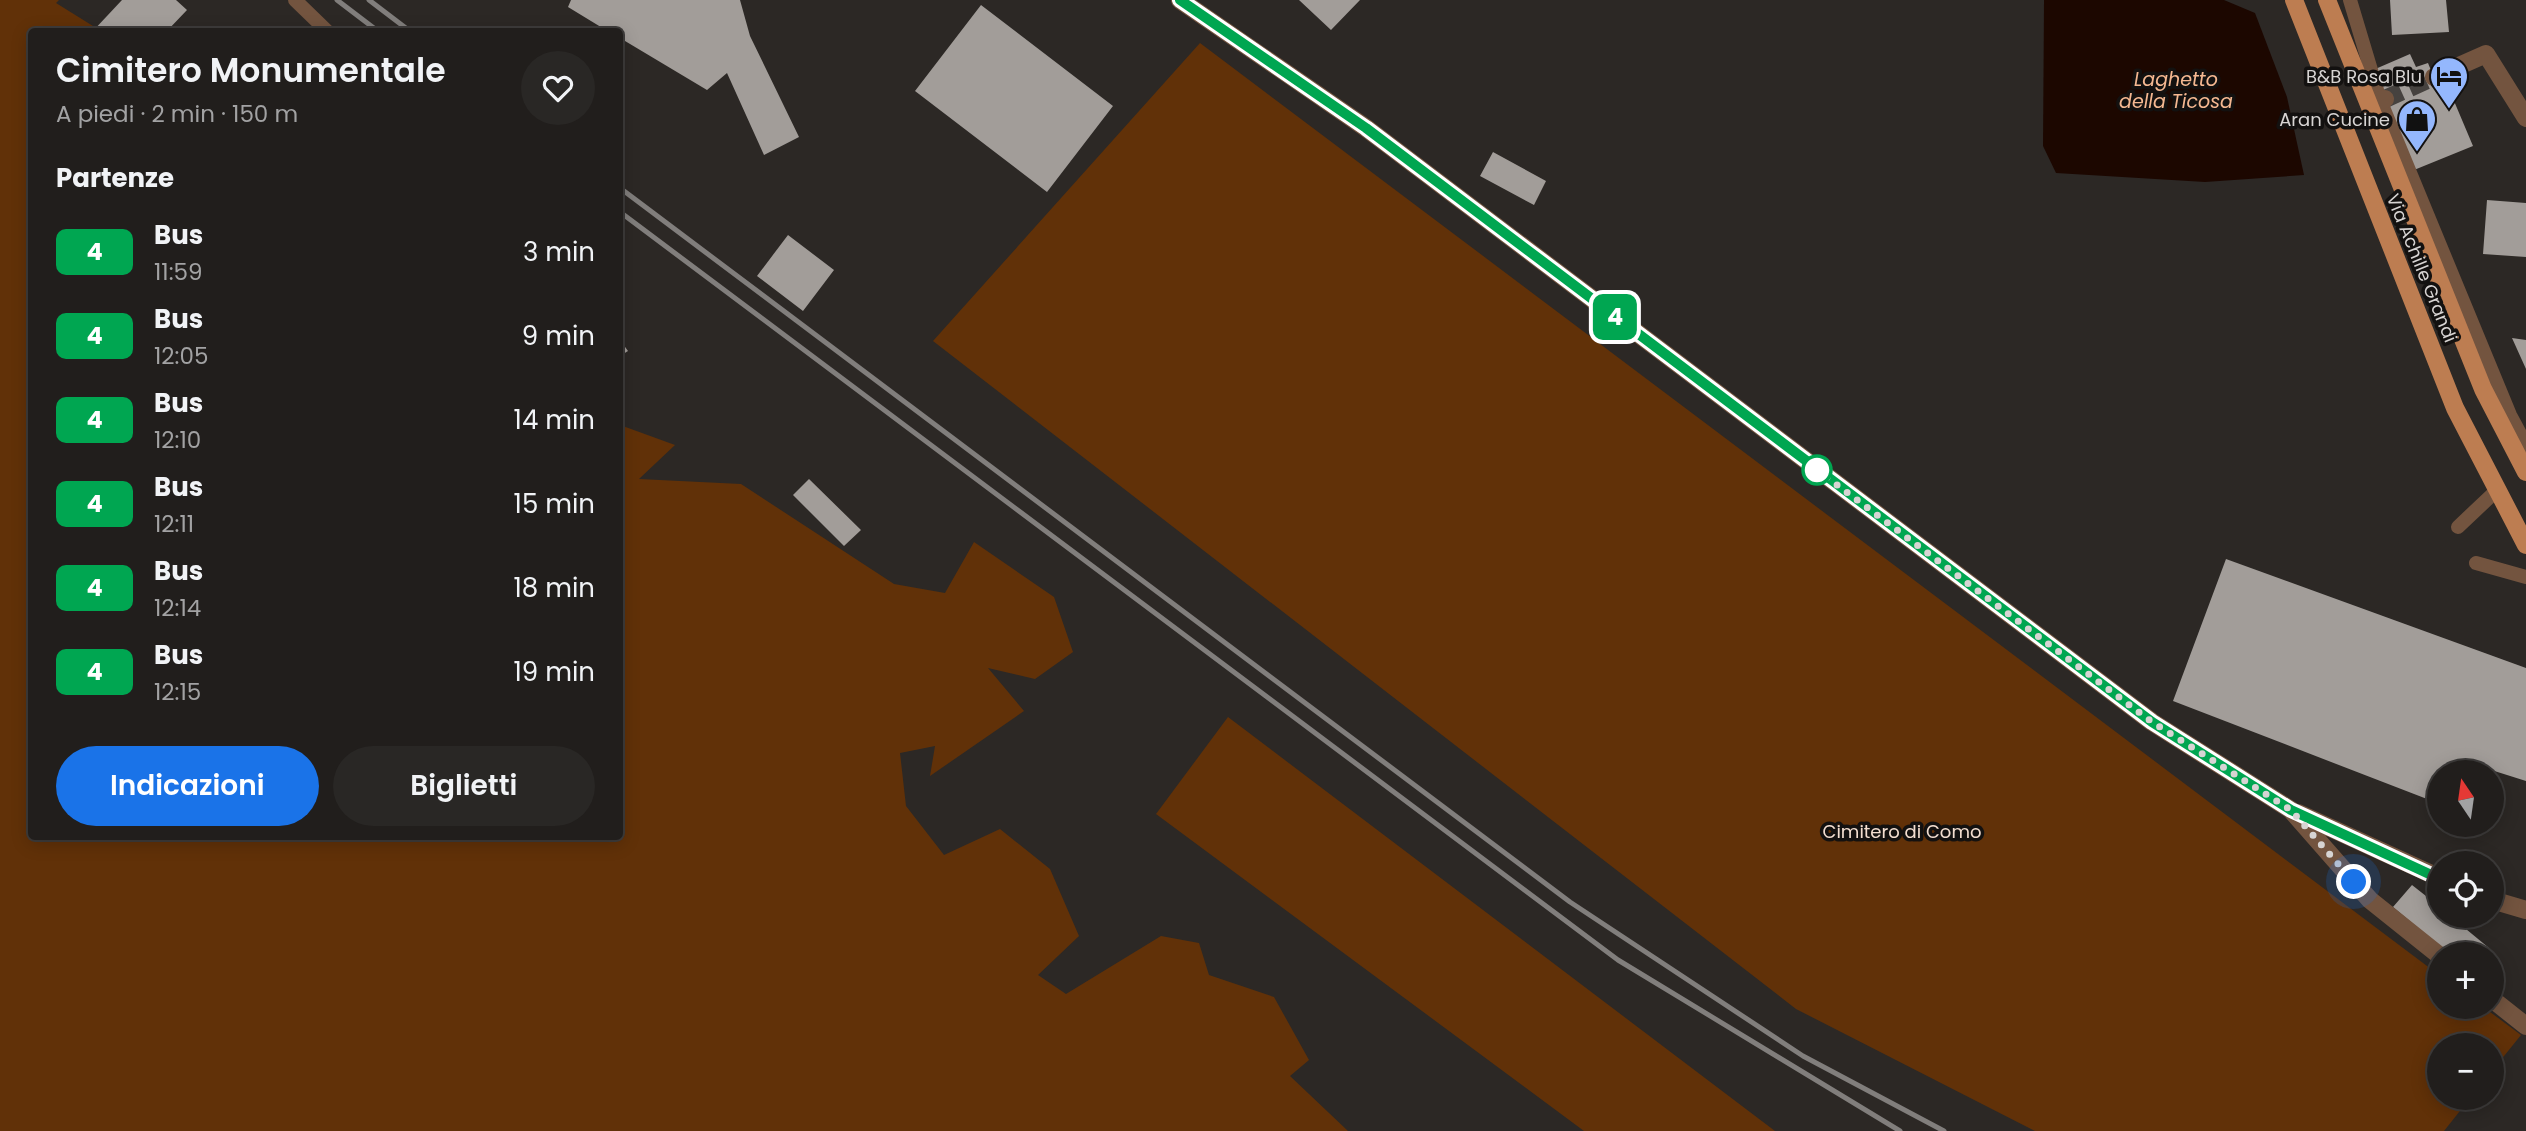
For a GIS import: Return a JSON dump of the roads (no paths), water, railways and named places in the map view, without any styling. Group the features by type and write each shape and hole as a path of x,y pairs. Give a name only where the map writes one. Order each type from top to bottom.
{"main road":[{"name":"Via Achille Grandi","path":"2294,0 2455,408 2526,545"},
{"name":"Via Achille Grandi","path":"2327,0 2483,389 2526,472"}],"street":[{"path":"1180,0 1366,128 2152,722 2291,810 2427,872"},
{"path":"2434,77 2486,54 2526,118"},
{"path":"2291,810 2370,900 2427,946"},
{"path":"2504,904 2526,910"},
{"path":"2504,1009 2526,1026"}],"lane":[{"path":"295,0 324,28"},
{"path":"2350,0 2383,99 2510,415 2526,445"},
{"path":"2510,415 2526,412"},
{"path":"2458,527 2496,491"},
{"path":"2476,563 2526,577"}],"water":[{"name":"Laghetto della Ticosa","path":"2044,0 2224,0 2255,13 2287,97 2304,175 2205,182 2056,173 2043,146"}],"tunnel":[{"path":"2385,99 2434,77"}],"railway":[{"path":"337,0 374,28"},
{"path":"369,0 406,28"},
{"path":"623,190 1570,902 1803,1056 1944,1131"},
{"path":"623,214 1618,960 1900,1131"}],"place":[{"name":"B&B Rosa Blu","path":"2449,110"},
{"name":"Aran Cucine","path":"2417,153"}],"park label":[{"name":"Cimitero di Como","path":"1902,831"}]}
